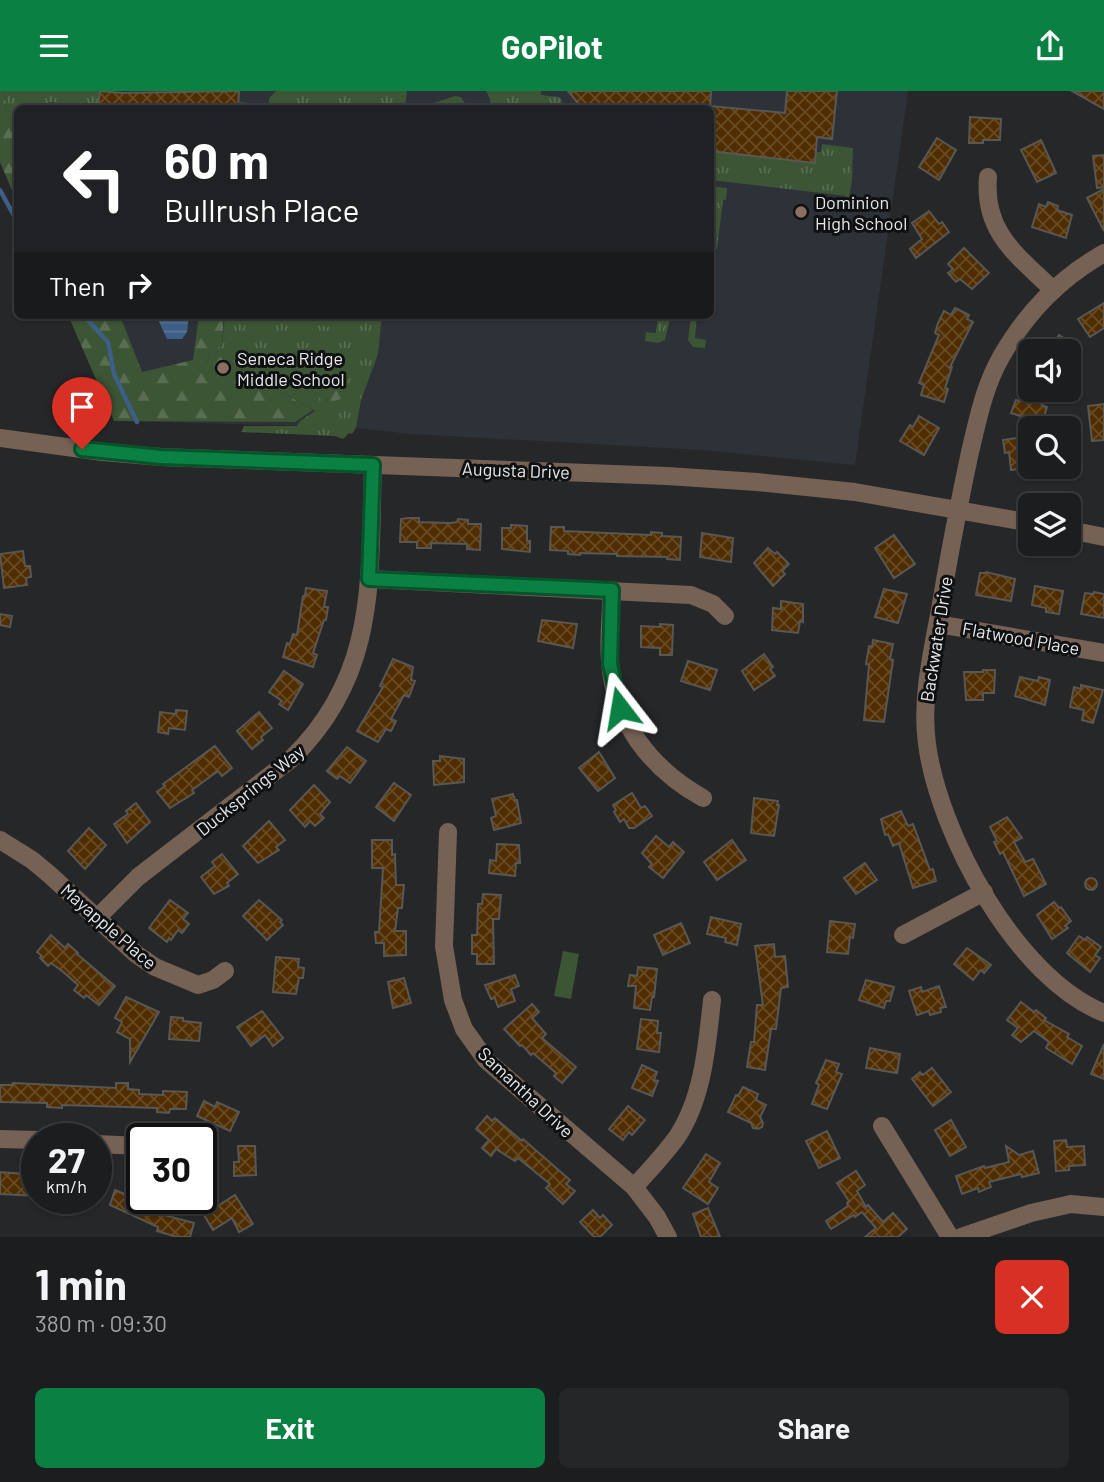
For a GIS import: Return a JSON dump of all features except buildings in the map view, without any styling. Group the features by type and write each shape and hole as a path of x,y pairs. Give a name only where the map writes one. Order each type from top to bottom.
{"street":[{"path":"988,177 986,197 989,214 996,229 1011,249 1052,289"},
{"name":"Backwater Drive","path":"1104,253 1072,272 1033,309 993,373 981,405 957,510 925,707 929,761 946,816 984,892 1027,955 1064,989 1104,1013"},
{"name":"Augusta Drive","path":"0,438 161,457 667,476 757,482 855,492 1018,521"},
{"name":"Ducksprings Way","path":"97,918 138,877 275,774 311,740 337,702 351,672 364,628 369,579 373,465"},
{"path":"1081,532 1104,537"},
{"path":"369,579 691,595 713,604 725,616"},
{"path":"612,590 610,664 620,708 629,729 656,765 682,787 703,798"},
{"name":"Flatwood Place","path":"937,624 1104,653"},
{"name":"Samantha Drive","path":"448,832 443,946 453,1000 464,1029 486,1060 634,1187 657,1217 668,1237"},
{"name":"Mayapple Place","path":"0,840 32,860 136,954 176,978 198,985 213,980 225,971"},
{"path":"904,935 984,892"},
{"path":"634,1187 663,1156 689,1114 702,1075 712,1000"},
{"path":"882,1126 950,1237"},
{"path":"0,1139 21,1140"},
{"path":"961,1237 1031,1213 1071,1204 1104,1207"}],"shaded area":[{"name":"Dominion High School","path":"0,91 908,91 855,465 702,450 411,434 346,427 114,421 70,319 714,319 714,105 14,105 14,195 0,162"}],"green space":[{"path":"0,91 4,91 6,111 14,112 14,195 0,162"},
{"path":"4,91 100,91 98,105 64,105 53,102 14,105 14,112 6,111"},
{"path":"276,91 407,91 405,105 269,105 269,98"},
{"path":"486,91 541,91 541,95 559,97 562,100 561,105 491,105"},
{"path":"455,96 461,97 466,105 431,105"},
{"path":"240,102 269,105 240,105"},
{"path":"822,144 853,148 847,213 846,196 714,180 714,151 814,163 815,152 821,152"},
{"path":"714,188 727,188 717,249 714,250"},
{"path":"70,319 121,319 142,372 193,360 198,319 224,319 222,345 210,351 207,362 221,357 313,410 295,422 114,421"},
{"path":"225,319 382,319 378,354 361,400 356,428 343,439 335,436 241,432 244,426 297,426 315,411 221,357 207,363 210,351 222,345"},
{"path":"268,319 356,319 355,330"},
{"path":"658,319 670,319 665,340 658,343 645,341 646,332 656,333"},
{"path":"691,319 697,319 695,338 706,340 705,348 693,347 688,340"},
{"path":"266,349 286,356 323,360 332,367 347,370 342,398 327,405 306,386 269,369 257,353"},
{"path":"563,951 579,954 571,999 554,996"}],"water":[{"path":"158,319 189,319 187,332 182,339 167,339"}],"waterway":[{"path":"0,190 14,216"},
{"path":"87,319 108,342 114,374 137,422"}],"place":[{"name":"Dominion High School","path":"801,212"},
{"name":"Seneca Ridge Middle School","path":"223,368"}],"route":[{"path":"82,449 161,457 373,465 369,579 612,590 610,664 620,708"}]}
